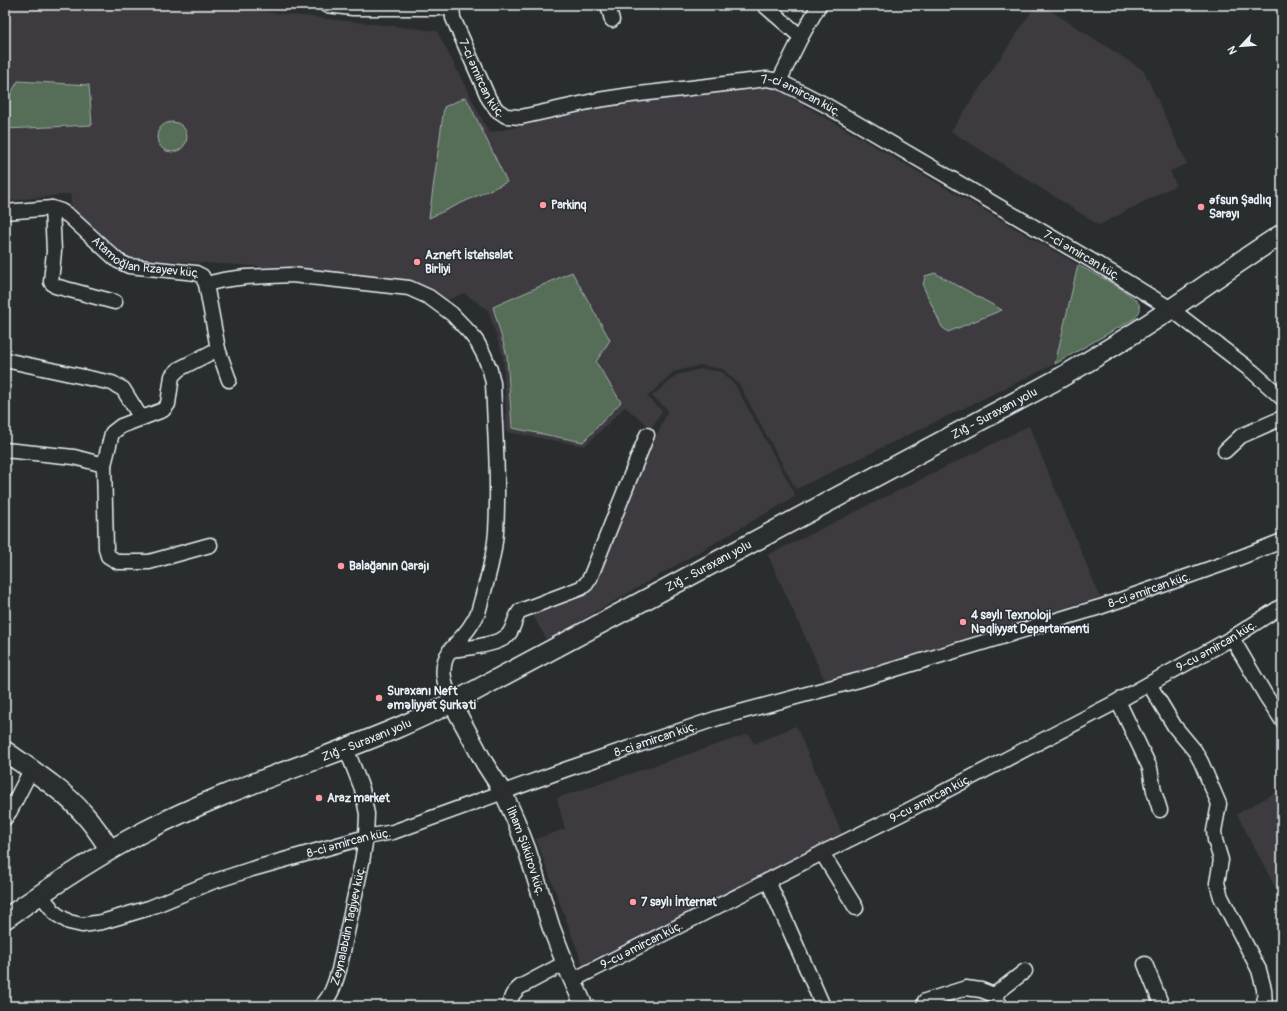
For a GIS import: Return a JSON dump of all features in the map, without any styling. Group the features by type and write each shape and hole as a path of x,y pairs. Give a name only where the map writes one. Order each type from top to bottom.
{"main road":[{"name":"Zığ - Suraxanı yolu","path":"5,919 40,894 110,850 145,831 191,809 254,783 398,728 452,703 1060,378 1109,350 1250,254 1282,234"},
{"path":"5,751 64,795 82,812 110,850"}],"street":[{"path":"326,5 353,8 452,6"},
{"path":"608,5 612,20"},
{"path":"764,5 801,37"},
{"path":"780,81 801,37 819,5"},
{"name":"7-ci Əmircan küç.","path":"452,6 453,18 489,99 497,110 506,116 521,117 632,94 767,79 780,81 831,108 1111,272 1171,309"},
{"path":"5,212 52,208 54,251 51,282 55,286 115,302"},
{"name":"Atamoğlan Rzayev küç.","path":"52,208 69,216 118,261 129,266 196,273 202,276 206,284 218,349 229,380"},
{"path":"206,284 246,277 292,275 409,288 429,297 452,314 477,342 490,370 493,383 497,471 496,532 491,565 478,615 467,632 450,650 444,661 446,688 452,703"},
{"path":"1171,309 1216,342 1282,398"},
{"path":"210,545 149,562 118,562 108,556 106,548 104,465 112,433 121,426 163,410 168,404 172,376 179,369 218,349"},
{"path":"5,360 112,383 123,389 141,418"},
{"path":"1225,451 1241,436 1282,418"},
{"path":"450,650 473,647 500,640 507,636 510,632 516,616 520,611 581,588 586,584 593,571 647,435"},
{"path":"5,450 74,457 104,465"},
{"name":"8-ci Əmircan küç.","path":"40,894 56,914 69,922 82,925 102,922 149,908 212,882 252,869 366,837 392,832 718,718 859,680 1100,607 1226,563 1282,541"},
{"name":"9-cu Əmircan küç.","path":"573,980 901,814 1118,701 1232,638 1282,606"},
{"path":"1232,638 1282,720"},
{"path":"1149,684 1175,727 1195,751 1219,804 1214,831 1221,860 1217,883 1221,897 1259,970 1264,989 1265,1006"},
{"path":"1118,701 1150,768 1154,791 1160,810"},
{"name":"İlham Şükürov küç.","path":"452,703 485,764 503,792 528,850 551,927 584,1006"},
{"name":"Zeynalabdin Tagiyev küç.","path":"326,1005 340,970 366,837 367,814 363,795 346,748"},
{"path":"5,818 31,770"},
{"path":"822,853 856,908"},
{"path":"768,881 823,1006"},
{"path":"510,1006 510,999 514,992 520,987 565,963"},
{"path":"1145,964 1162,1006"},
{"path":"925,1001 966,988 981,990 998,1001 1025,971"}],"shaded area":[{"name":"Azneft İstehsalat Birliyi","path":"5,5 201,5 437,31 489,133 630,102 771,86 1078,265 1055,364 796,489 739,384 723,369 700,365 673,372 647,397 662,411 651,428 625,407 585,446 507,432 503,356 488,310 464,293 443,302 423,286 254,266 127,258 72,209 70,194 5,201"},
{"path":"1036,5 1042,5 1144,71 1187,164 1170,171 1176,185 1099,225 951,131"},
{"path":"701,369 722,372 735,385 796,496 547,640 531,612 589,591 668,410 652,396 677,375"},
{"path":"1029,426 1100,597 825,681 768,555"},
{"name":"7 saylı İnternat","path":"796,726 842,834 583,965 536,839 565,829 557,798 749,734 754,744"},
{"path":"1282,789 1282,900 1237,814"}],"green space":[{"path":"18,81 89,85 92,125 5,129 5,104"},
{"path":"466,97 507,182 429,218 444,107"},
{"path":"172,122 183,126 187,137 183,148 172,152 161,148 157,137 161,126"},
{"path":"1078,265 1123,290 1137,302 1140,310 1135,318 1055,364"},
{"path":"572,272 610,340 596,362 621,402 583,442 512,428 507,356 493,307"},
{"path":"935,273 1002,310 948,332 942,327 923,286 925,276"}],"place":[{"name":"Parkinq","path":"543,205"},
{"name":"Əfsun Şadlıq Sarayı","path":"1201,207"},
{"name":"Azneft İstehsalat Birliyi","path":"417,262"},
{"name":"Balağanın Qarajı","path":"341,566"},
{"name":"4 saylı Texnoloji Nəqliyyat Departamenti","path":"963,622"},
{"name":"Suraxanı Neft Əməliyyat Şurkəti","path":"379,698"},
{"name":"Araz market","path":"319,798"},
{"name":"7 saylı İnternat","path":"633,902"}]}
